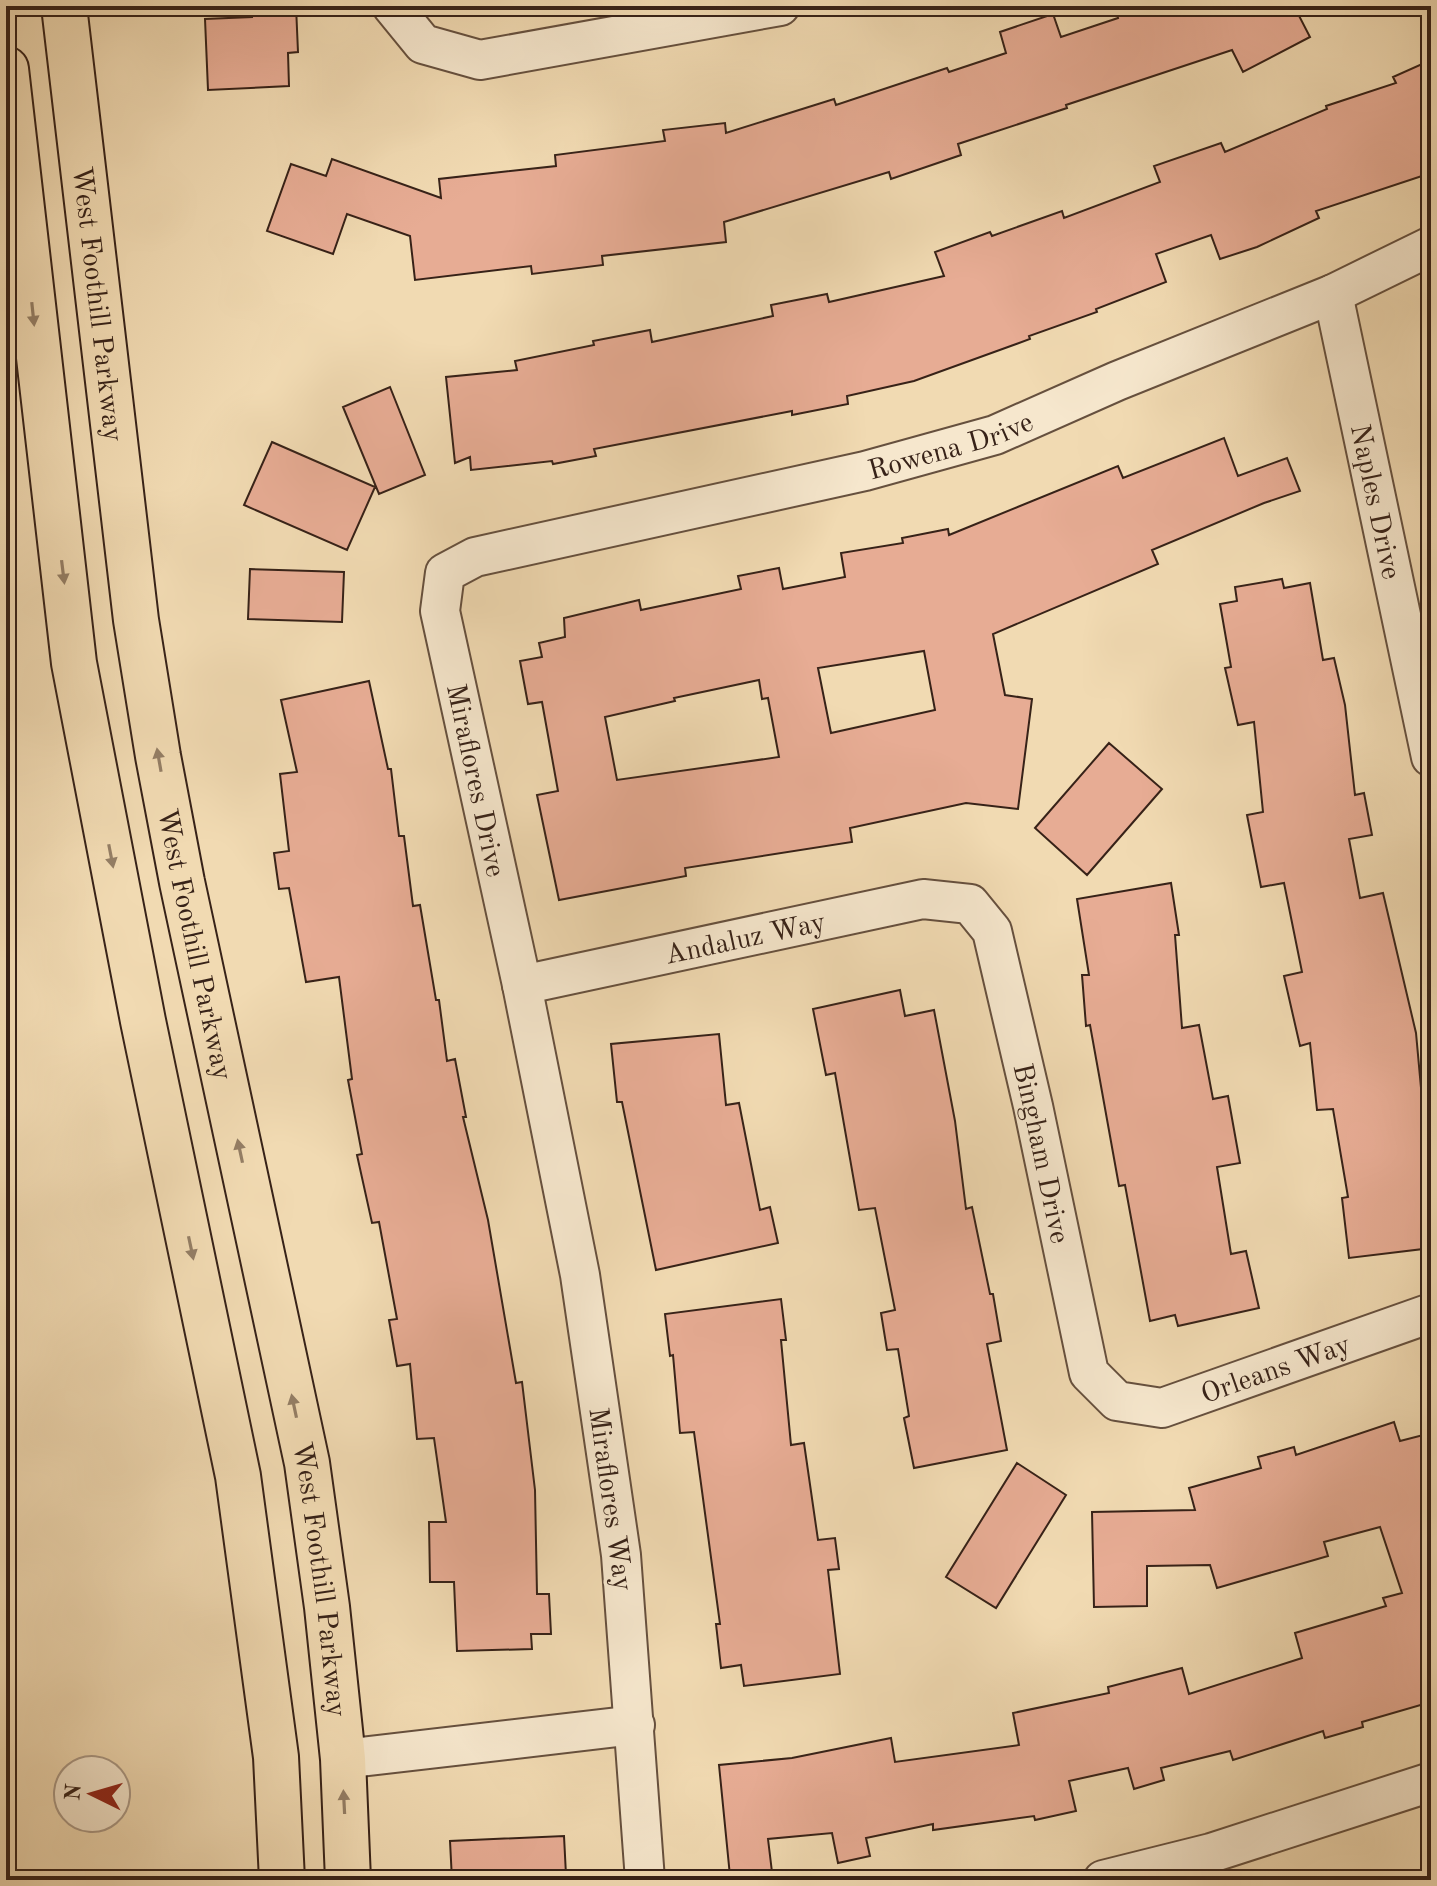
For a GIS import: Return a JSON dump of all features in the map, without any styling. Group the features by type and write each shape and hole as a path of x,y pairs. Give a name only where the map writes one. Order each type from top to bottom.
{"main road":[{"name":"West Foothill Parkway","path":"64,6 139,635 182,882 307,1463 327,1607 343,1759 348,1880"},
{"path":"6,69 74,663 143,1021 238,1476 276,1757 282,1880"}],"street":[{"path":"392,6 423,44 480,60 780,6"},
{"name":"Rowena Drive","path":"445,573 475,557 865,471 995,435 1117,381 1333,294 1431,246"},
{"name":"Naples Drive","path":"1333,294 1431,757"},
{"name":"Miraflores Drive","path":"445,573 440,611 522,985"},
{"name":"Andaluz Way","path":"522,985 923,899 970,904"},
{"name":"Bingham Drive","path":"970,904 992,931 1033,1106 1089,1373 1117,1401"},
{"name":"Miraflores Way","path":"522,985 582,1290 621,1555 635,1725"},
{"name":"Orleans Way","path":"1117,1401 1162,1408 1431,1313"},
{"path":"343,1759 635,1725 645,1880"},
{"path":"1103,1880 1211,1853 1431,1782"}],"building":[{"path":"251,6 296,6 298,52 288,53 289,86 208,90 205,19 252,17"},
{"path":"1115,6 1294,6 1310,37 1243,72 1232,50 958,144 961,155 891,179 889,172 724,222 726,242 602,256 603,265 532,274 531,266 415,280 410,236 347,214 333,254 267,231 291,164 326,176 332,159 441,198 439,179 556,166 555,155 665,141 663,130 725,123 726,133 834,99 836,105 947,68 949,72 1006,53 1000,32 1053,14 1061,37 1118,18"},
{"path":"1431,60 1431,173 1316,211 1319,218 1257,247 1220,259 1211,235 1156,254 1166,282 1096,309 1097,312 1029,336 1030,339 914,381 847,396 848,404 792,415 792,411 594,449 596,456 553,464 552,461 471,470 470,457 455,463 446,377 517,370 515,361 594,345 593,341 650,330 652,342 773,316 771,305 827,294 829,302 944,276 935,252 1062,211 1064,218 1160,182 1154,166 1221,143 1225,152 1327,109 1326,106 1396,83 1393,77"},
{"path":"390,387 425,475 379,494 343,407"},
{"path":"1224,438 1238,476 1287,458 1300,491 1152,550 1158,564 993,634 1005,695 1032,699 1018,809 966,803 850,828 852,842 685,868 686,876 559,900 537,795 558,791 542,702 528,704 520,661 542,657 539,643 565,637 564,618 639,600 641,610 741,589 738,576 779,568 783,589 845,577 841,553 903,543 902,538 948,529 949,535 1118,466 1123,478","holes":["924,651 935,710 831,733 818,668","759,680 762,699 768,698 779,757 617,780 605,717"]},
{"path":"272,442 375,487 347,550 244,505"},
{"path":"250,569 344,572 342,622 248,619"},
{"path":"1282,579 1284,588 1310,583 1323,660 1334,658 1345,705 1355,795 1364,793 1372,835 1349,839 1360,898 1383,893 1416,1033 1424,1121 1431,1119 1431,1248 1349,1258 1342,1198 1348,1197 1333,1109 1317,1110 1310,1043 1300,1046 1284,976 1302,972 1284,883 1261,887 1247,815 1263,812 1254,722 1238,725 1225,668 1231,667 1220,604 1237,601 1235,587"},
{"path":"369,681 388,769 391,769 399,836 404,836 413,906 420,905 436,1000 439,1000 447,1061 455,1059 466,1117 463,1117 488,1220 516,1383 522,1382 535,1490 537,1594 549,1594 551,1634 531,1634 532,1649 457,1651 454,1582 430,1582 429,1522 446,1522 434,1438 417,1439 410,1364 397,1366 389,1320 397,1319 379,1222 372,1223 357,1155 362,1154 348,1080 352,1079 339,977 306,982 289,888 279,889 274,853 289,851 280,774 297,772 281,700"},
{"path":"1109,743 1162,789 1087,875 1035,828"},
{"path":"1171,883 1179,935 1175,935 1182,1028 1199,1025 1213,1099 1228,1096 1240,1163 1217,1167 1231,1254 1246,1251 1259,1308 1178,1326 1175,1315 1150,1321 1125,1185 1119,1186 1090,1025 1086,1026 1082,975 1089,975 1077,899"},
{"path":"900,990 905,1016 934,1010 955,1121 966,1209 972,1207 1001,1341 987,1344 1007,1450 914,1468 904,1418 909,1416 898,1349 887,1350 881,1313 895,1310 875,1208 859,1210 835,1073 826,1075 813,1009"},
{"path":"719,1034 726,1105 739,1103 760,1210 770,1207 778,1243 656,1270 622,1102 617,1102 611,1044"},
{"path":"781,1299 786,1340 781,1340 791,1445 804,1443 818,1540 835,1538 839,1569 828,1570 840,1674 744,1686 741,1665 721,1668 716,1624 720,1624 694,1432 680,1433 673,1355 670,1356 665,1314"},
{"path":"1394,1422 1400,1441 1431,1433 1431,1702 1362,1722 1363,1727 1325,1738 1323,1731 1233,1760 1230,1751 1161,1768 1164,1780 1134,1789 1128,1768 1069,1781 1076,1811 1035,1820 1034,1816 933,1830 933,1824 866,1838 870,1856 838,1863 832,1833 768,1839 772,1872 730,1876 719,1765 792,1758 891,1738 895,1762 1019,1745 1013,1713 1109,1693 1108,1687 1182,1668 1189,1694 1302,1658 1295,1633 1386,1606 1383,1598 1402,1593 1380,1527 1324,1542 1328,1556 1217,1588 1210,1565 1147,1566 1147,1606 1094,1607 1092,1512 1195,1510 1189,1488 1261,1468 1258,1457 1294,1447 1296,1455"},
{"path":"1017,1463 1066,1495 996,1608 946,1577"},
{"path":"564,1836 566,1875 533,1877 533,1880 452,1880 450,1841"}]}
